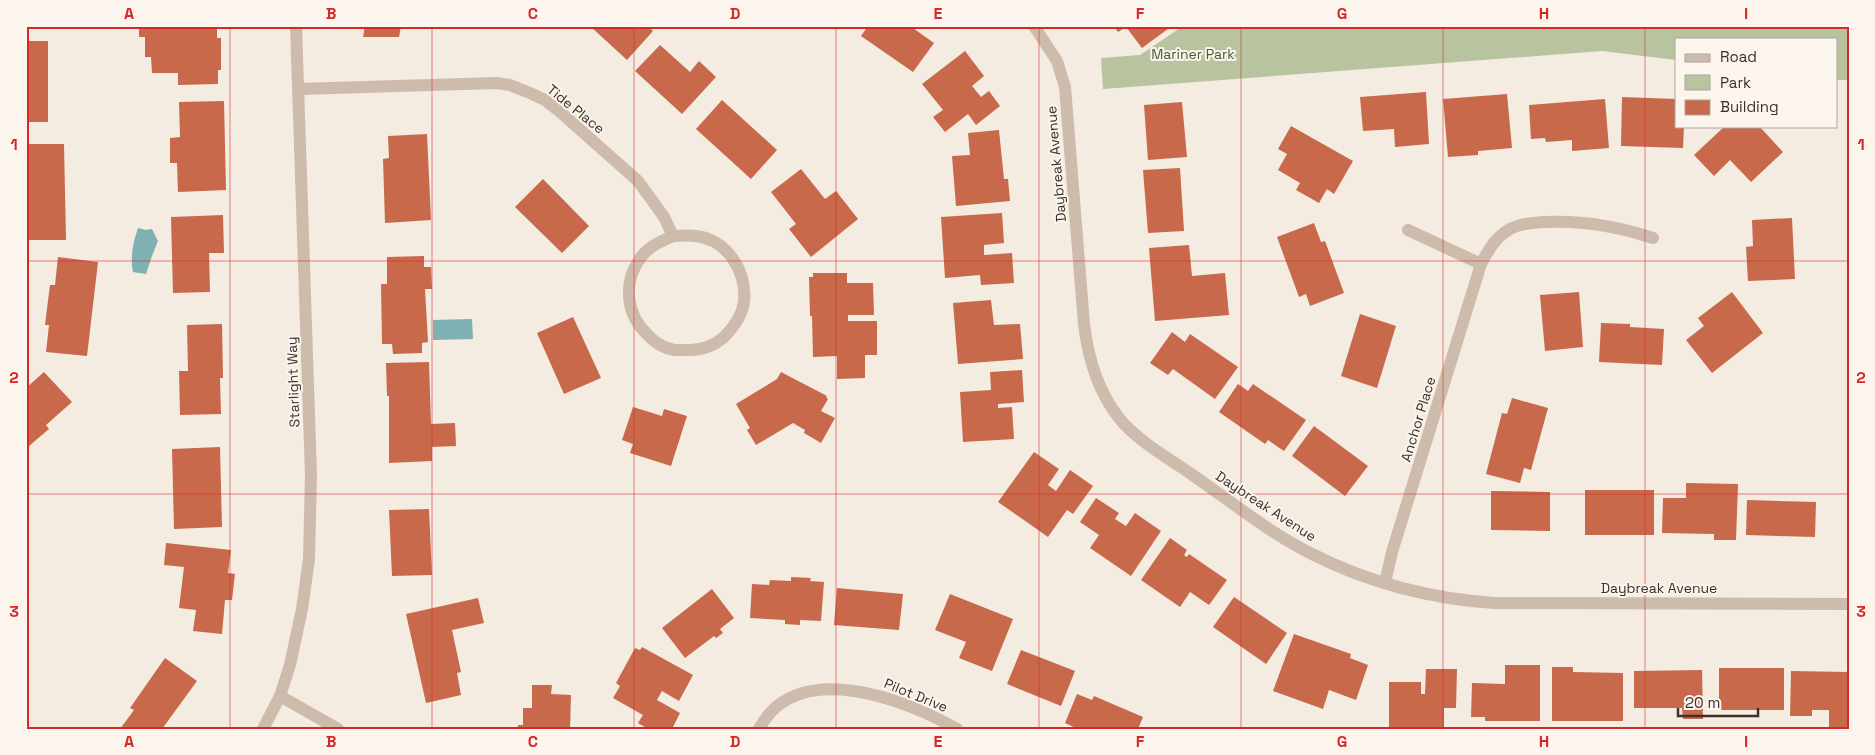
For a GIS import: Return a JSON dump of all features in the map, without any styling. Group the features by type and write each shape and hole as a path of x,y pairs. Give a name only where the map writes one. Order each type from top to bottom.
{"street":[{"name":"Starlight Way","path":"262,729 280,696 296,637 309,559 311,475 296,26"},
{"name":"Daybreak Avenue","path":"1034,26 1057,61 1065,87 1086,342 1094,372 1110,406 1120,420 1152,446 1289,541 1338,566 1386,583 1444,598 1496,603 1849,604"},
{"name":"Tide Place","path":"299,89 486,83 510,85 530,92 545,100 559,111 638,182 664,217 673,236"},
{"name":"Anchor Place","path":"1386,583 1392,552 1480,264 1490,247 1503,233 1515,226 1528,223 1584,221 1629,230 1653,238"},
{"path":"1408,230 1480,264"},
{"path":"673,236 696,236 715,242 731,255 741,273 745,288 743,308 734,327 720,341 701,350 673,350 654,342 639,328 630,309 628,297 630,277 640,258 654,244 673,236"},
{"name":"Pilot Drive","path":"759,729 769,713 790,697 823,690 841,690 878,695 917,709 956,729"},
{"path":"280,696 338,729"}],"green space":[{"name":"Mariner Park","path":"1183,26 1849,26 1849,80 1838,80 1838,38 1675,38 1675,60 1602,51 1103,89 1101,58 1140,55"}],"water":[{"path":"138,228 152,229 158,241 146,274 133,272 132,249"},
{"path":"472,319 473,339 433,340 433,320"}],"building":[{"path":"139,26 217,26 217,38 221,38 221,70 218,70 218,84 178,85 178,73 152,73 151,57 145,57 145,37 139,37"},
{"path":"365,26 401,26 399,37 363,37"},
{"path":"590,26 648,26 653,31 627,60"},
{"path":"868,26 910,26 934,43 913,72 861,36"},
{"path":"1114,26 1172,26 1142,48 1126,27 1118,32"},
{"path":"26,41 48,41 48,122 26,122"},
{"path":"660,45 690,72 699,61 716,77 682,114 635,71"},
{"path":"965,51 984,76 972,86 981,97 989,91 1000,106 976,125 968,114 945,132 933,117 943,110 922,84"},
{"path":"1426,92 1429,144 1395,147 1394,129 1363,131 1360,97"},
{"path":"1507,94 1512,148 1478,151 1478,155 1448,157 1443,99"},
{"path":"1622,97 1675,99 1675,128 1684,128 1683,148 1621,146"},
{"path":"1605,99 1609,148 1572,151 1572,140 1546,142 1545,138 1531,139 1529,105"},
{"path":"722,100 777,150 751,179 696,129"},
{"path":"224,101 226,190 178,192 177,163 170,163 170,138 180,137 179,102"},
{"path":"1182,102 1187,157 1148,160 1144,105"},
{"path":"1291,126 1353,161 1334,194 1327,189 1319,203 1296,190 1300,183 1278,170 1287,154 1278,149"},
{"path":"1723,128 1761,128 1783,152 1751,182 1730,160 1714,176 1694,155"},
{"path":"999,130 1004,179 1008,179 1010,201 956,206 952,156 970,155 968,133"},
{"path":"427,134 431,220 385,223 383,159 389,158 388,136"},
{"path":"26,144 64,144 66,240 26,240"},
{"path":"1180,168 1184,231 1148,233 1143,170"},
{"path":"801,169 825,199 836,191 858,219 811,257 789,229 796,224 771,192"},
{"path":"543,179 589,226 562,253 515,207"},
{"path":"1002,213 1004,243 984,245 984,255 1012,253 1014,283 981,285 980,275 945,278 941,217"},
{"path":"223,215 224,253 209,253 210,292 173,293 171,217"},
{"path":"1792,218 1795,279 1748,281 1746,247 1753,246 1752,220"},
{"path":"1314,223 1321,242 1325,241 1344,293 1310,306 1306,294 1299,297 1277,237"},
{"path":"1189,245 1192,276 1225,273 1229,315 1155,321 1149,248"},
{"path":"424,256 424,267 431,267 432,289 425,289 428,342 422,343 422,353 393,354 392,344 382,344 381,284 387,284 387,257"},
{"path":"58,257 98,262 87,356 46,352 49,325 45,325 50,285 55,285"},
{"path":"813,273 847,273 847,283 873,283 874,315 848,315 848,321 877,321 877,355 865,355 865,378 837,379 837,356 813,357 809,277 813,277"},
{"path":"1579,292 1583,347 1545,351 1540,295"},
{"path":"1732,292 1763,333 1712,373 1686,340 1704,326 1698,318"},
{"path":"991,300 994,325 1020,324 1023,359 958,364 953,303"},
{"path":"1360,314 1396,326 1377,388 1341,376"},
{"path":"573,317 601,378 564,394 537,333"},
{"path":"1601,323 1630,324 1630,327 1664,329 1662,365 1599,362"},
{"path":"222,324 223,378 220,378 221,414 180,415 179,371 188,371 187,325"},
{"path":"1172,332 1185,342 1190,334 1238,367 1215,399 1173,369 1168,375 1150,363"},
{"path":"429,362 431,424 455,423 456,446 432,447 432,461 389,463 389,396 387,396 386,363"},
{"path":"1022,370 1024,402 998,404 998,408 1012,407 1014,439 963,442 960,392 991,390 990,372"},
{"path":"44,372 72,402 46,425 49,429 29,446 26,443 26,388"},
{"path":"781,372 827,396 828,399 821,411 835,418 821,443 804,433 805,430 793,423 756,445 747,430 750,428 736,404 777,379"},
{"path":"1238,384 1248,391 1253,384 1306,420 1284,451 1268,440 1265,444 1219,412"},
{"path":"1512,398 1548,408 1531,470 1524,468 1520,483 1486,474 1502,413 1507,414"},
{"path":"633,407 662,416 664,409 687,416 671,466 630,453 633,444 622,440"},
{"path":"1314,426 1368,466 1345,496 1292,456"},
{"path":"220,447 222,527 174,529 172,449"},
{"path":"1034,452 1059,469 1048,485 1056,491 1070,470 1093,486 1073,514 1067,510 1048,537 998,502"},
{"path":"1686,483 1738,484 1736,540 1714,540 1714,534 1662,533 1663,498 1686,498"},
{"path":"1585,490 1654,490 1654,535 1585,535"},
{"path":"1491,491 1550,492 1550,531 1491,530"},
{"path":"1096,498 1119,513 1115,519 1126,526 1135,513 1161,531 1131,576 1090,548 1099,535 1080,522"},
{"path":"1747,500 1816,502 1815,537 1746,535"},
{"path":"429,509 432,575 392,576 389,510"},
{"path":"1170,538 1187,550 1184,555 1187,557 1189,554 1227,580 1209,605 1190,592 1180,607 1141,580"},
{"path":"166,543 231,550 228,573 235,574 232,600 225,600 222,634 193,631 196,610 179,608 184,567 164,565"},
{"path":"791,577 811,578 810,581 824,582 821,621 800,620 800,625 785,624 785,620 750,618 752,584 769,585 770,580 791,581"},
{"path":"837,588 903,594 899,630 834,625"},
{"path":"712,589 734,618 720,629 723,633 716,638 714,636 685,658 662,628"},
{"path":"950,594 1013,619 992,671 959,658 966,642 935,630"},
{"path":"1234,597 1287,633 1266,664 1213,627"},
{"path":"478,598 484,623 452,630 461,672 457,673 461,695 426,703 406,614"},
{"path":"1294,634 1351,654 1350,658 1368,665 1356,700 1329,690 1323,709 1273,691"},
{"path":"642,647 693,675 679,701 662,691 657,700 680,713 672,729 648,729 638,723 643,715 613,698 620,686 616,683 635,648 640,650"},
{"path":"1021,650 1075,671 1061,706 1007,684"},
{"path":"165,658 197,681 162,729 120,729 134,710 130,708"},
{"path":"1505,665 1540,665 1540,721 1485,721 1485,717 1471,717 1472,683 1505,684"},
{"path":"1552,667 1573,667 1573,672 1623,673 1623,721 1552,721"},
{"path":"1719,668 1784,668 1784,710 1719,710"},
{"path":"1426,669 1457,669 1456,708 1444,708 1444,729 1389,729 1389,682 1421,682 1421,694 1425,694"},
{"path":"1702,670 1703,719 1683,719 1682,708 1634,708 1634,671"},
{"path":"1791,671 1849,672 1849,727 1829,727 1829,710 1812,710 1812,716 1790,716"},
{"path":"532,685 552,685 551,694 571,695 570,729 518,729 518,725 523,725 523,708 532,708"},
{"path":"1077,694 1092,700 1094,696 1143,717 1138,729 1078,729 1065,723"}]}
